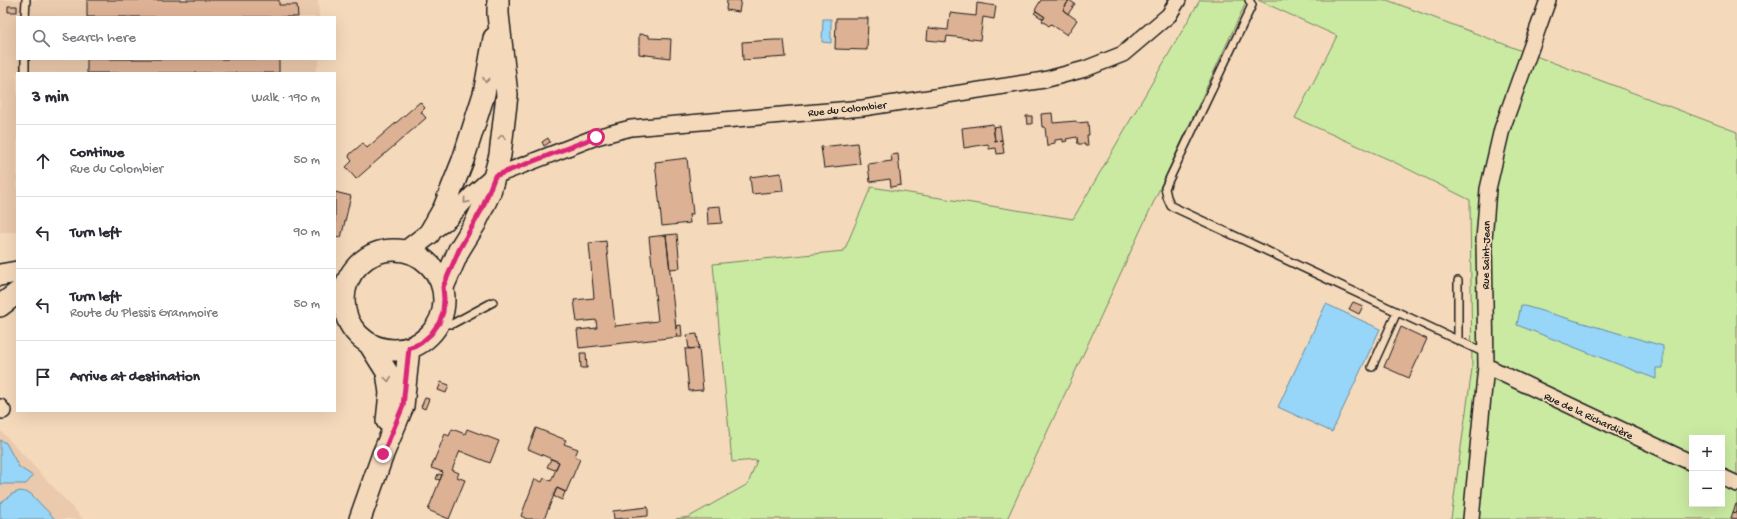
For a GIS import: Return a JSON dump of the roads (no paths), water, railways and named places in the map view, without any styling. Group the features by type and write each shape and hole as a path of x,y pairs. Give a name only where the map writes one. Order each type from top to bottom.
{"street":[{"name":"Rue du Colombier","path":"429,234 449,220 472,194 490,178 596,137 631,128 863,108 1044,80 1085,69 1123,54 1169,15 1178,0"},
{"name":"Rue Saint-Jean","path":"1471,519 1486,360 1484,240 1488,189 1502,129 1548,0"},
{"path":"443,287 459,250 482,209 495,176 506,95 498,7"},
{"path":"407,251 429,234 444,208 464,160 484,94 498,7"},
{"path":"392,249 407,251 419,256 430,264 438,275 443,287 443,312 439,323 431,334 421,343 409,348 396,350 382,349 360,338 344,325 346,315 343,300 346,284 344,275 363,260 377,252 392,249"},
{"path":"0,275 16,272"},
{"path":"0,306 16,294"},
{"path":"370,344 388,372 390,393 383,454"},
{"path":"360,519 383,454 403,406 409,348"},
{"name":"Rue de la Richardière","path":"1486,360 1689,462"},
{"path":"1725,478 1737,484"}],"lane":[{"path":"26,0 26,16"},
{"path":"1249,0 1252,5 1165,188 1167,197 1172,206 1458,340 1486,360"},
{"path":"25,60 25,72"},
{"path":"1458,281 1458,340"},
{"path":"439,323 452,324 493,302"},
{"path":"1372,366 1397,312"}],"water":[{"path":"823,19 831,19 831,43 822,42"},
{"path":"1326,304 1380,329 1332,432 1278,407"},
{"path":"1521,305 1663,346 1663,368 1656,368 1656,379 1517,325"},
{"path":"0,440 6,443 19,467 33,476 26,484 0,484"},
{"path":"20,491 30,493 55,519 0,519 0,503 12,494"}]}
